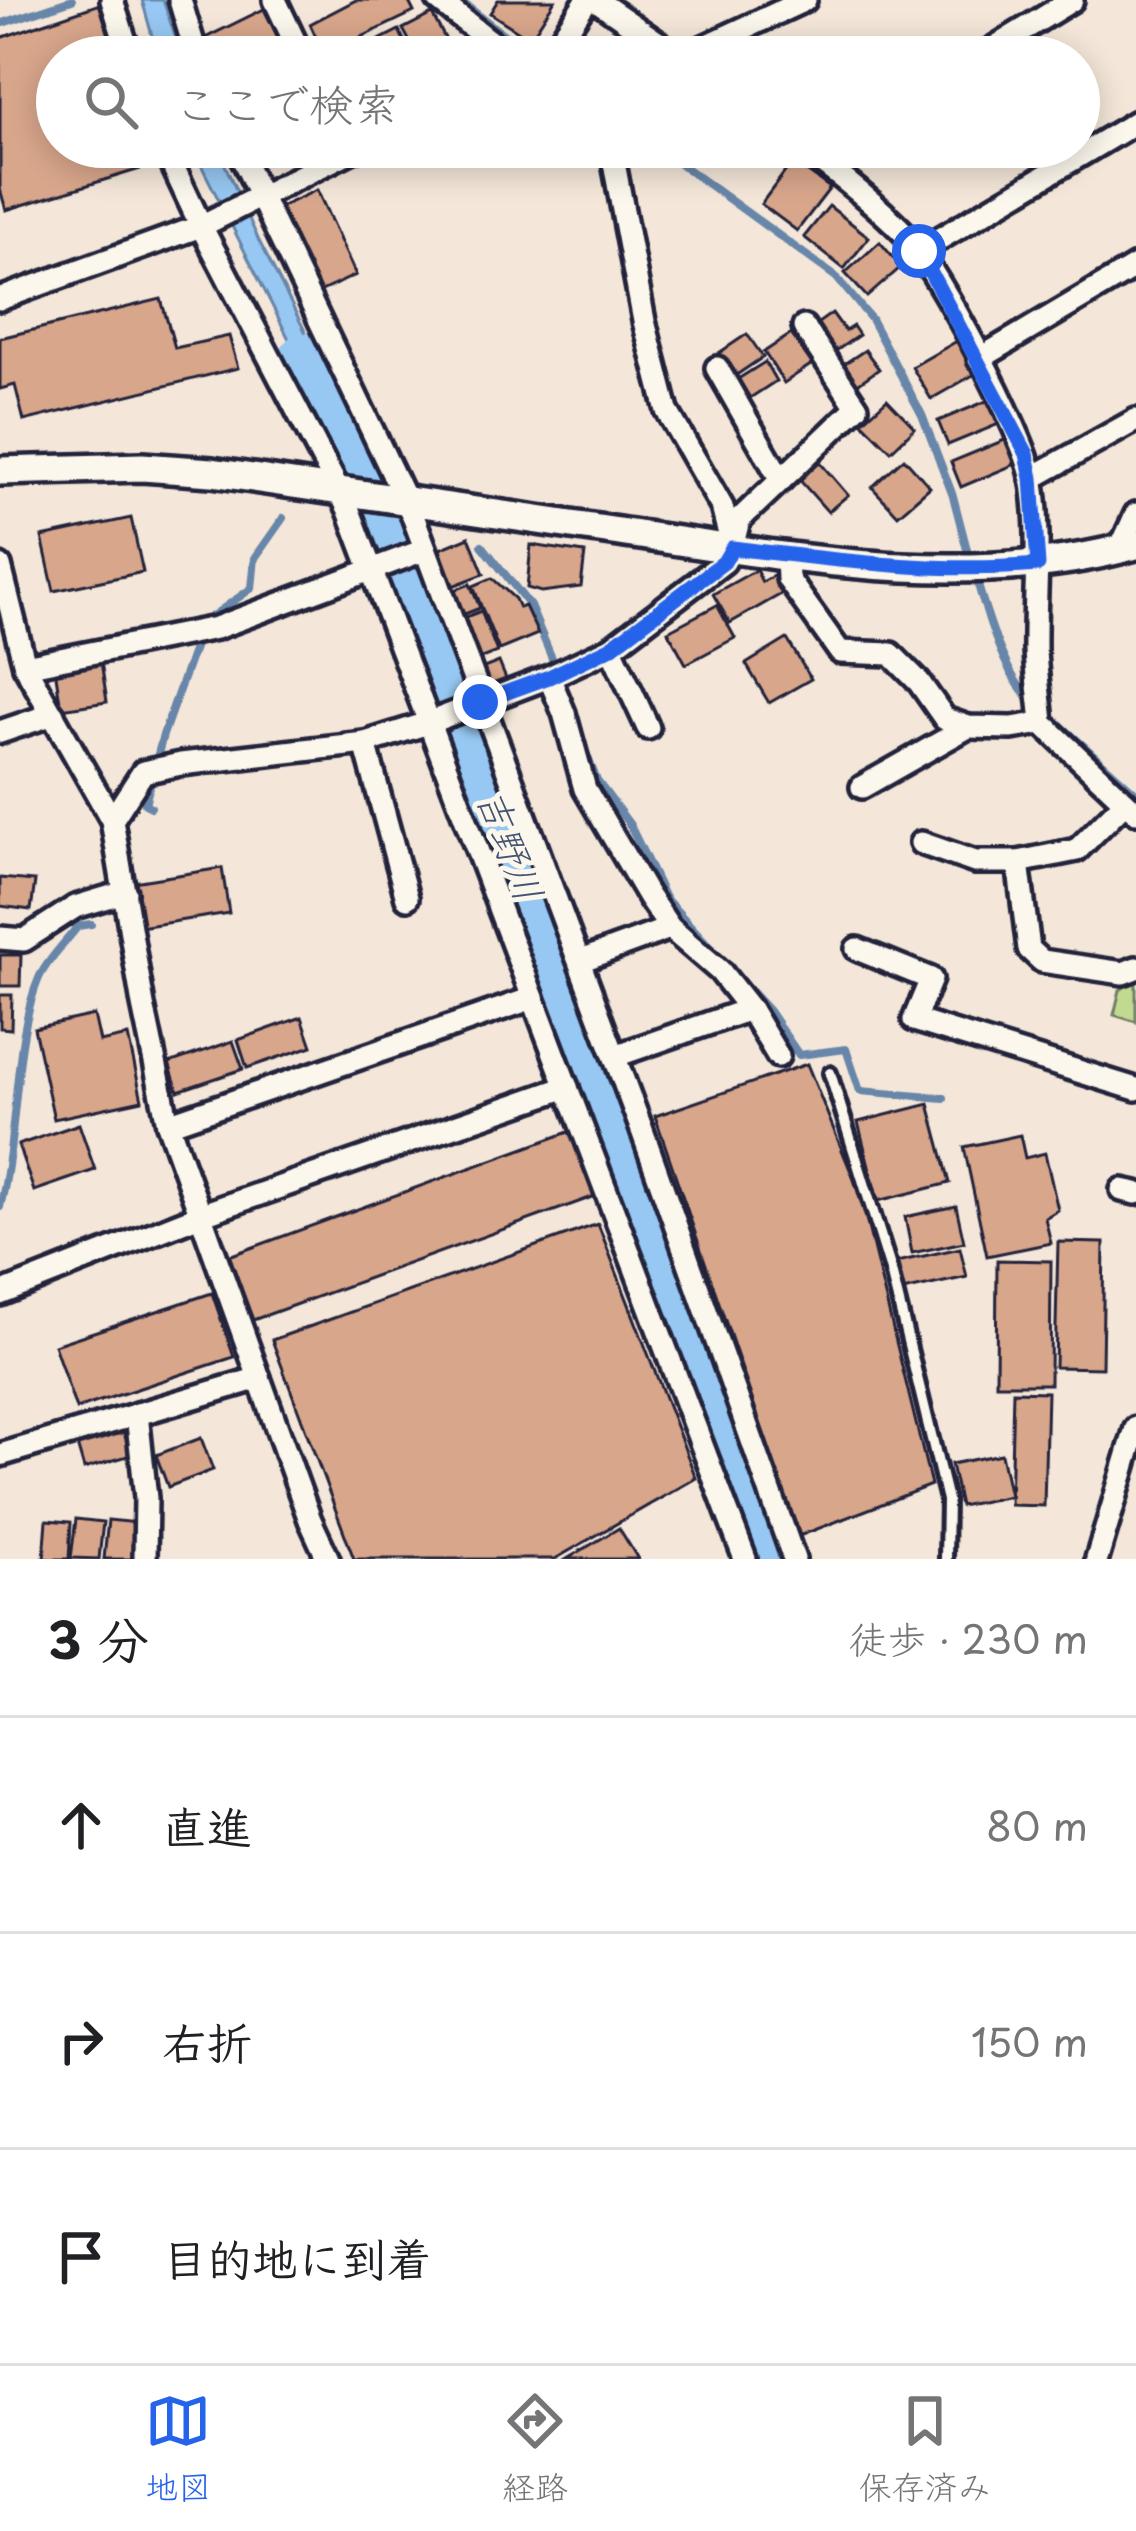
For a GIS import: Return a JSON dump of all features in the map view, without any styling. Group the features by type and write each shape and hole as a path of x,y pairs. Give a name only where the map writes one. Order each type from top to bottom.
{"street":[{"path":"112,0 123,36"},
{"path":"180,0 191,36"},
{"path":"275,0 292,36"},
{"path":"438,0 483,36"},
{"path":"560,36 591,0 647,36"},
{"path":"726,36 805,0"},
{"path":"1013,36 1072,0"},
{"path":"1100,143 1136,122"},
{"path":"177,168 348,492 745,1559"},
{"path":"244,168 420,552 475,704 615,1055 794,1559"},
{"path":"0,299 209,222 316,168"},
{"path":"615,168 644,321 667,411 722,507 732,548"},
{"path":"836,168 919,251 1027,454 1038,565 1035,650 1042,723 1131,807 1077,850 1018,862 975,862 921,843"},
{"path":"919,251 1059,168"},
{"path":"979,358 1136,266"},
{"path":"112,820 143,772 365,743 557,673 610,648 724,562 739,520 857,407 804,328"},
{"path":"717,368 781,481"},
{"path":"1032,478 1136,420"},
{"path":"0,471 142,467 212,472 732,548 951,569 1038,565 1128,547 1136,514"},
{"path":"26,666 216,628 420,552"},
{"path":"787,555 788,579 840,652 891,654 919,682 945,719 968,728 1042,723"},
{"path":"0,566 26,666 112,820 168,1124 328,1559"},
{"path":"610,648 648,728"},
{"path":"557,673 585,789 670,928 719,971 778,1055"},
{"path":"0,732 53,714"},
{"path":"862,787 968,728"},
{"path":"365,743 407,898"},
{"path":"1018,862 1029,949 1042,962 1123,973 1136,968"},
{"path":"0,938 24,940 75,907 124,892"},
{"path":"580,962 670,928"},
{"path":"857,949 931,979 914,1019 1136,1089"},
{"path":"168,1124 533,998"},
{"path":"615,1055 750,1009"},
{"path":"0,1294 200,1215 566,1087"},
{"path":"0,1455 259,1378"},
{"path":"136,1414 146,1498 145,1559"},
{"path":"1097,1559 1136,1429"}],"lane":[{"path":"830,1073 890,1267 947,1500 946,1559"}],"green space":[{"path":"1136,979 1136,1022 1114,1015 1120,990"}],"water":[{"path":"142,0 163,0 175,36 152,36"},
{"path":"203,168 226,168 326,372 334,442 290,341"}],"building":[{"path":"356,0 408,0 414,12 364,36 315,36 310,24"},
{"path":"498,0 555,0 532,36 490,13"},
{"path":"106,2 117,36 36,36 36,168 144,168 6,210 0,189 0,38"},
{"path":"264,9 278,36 209,36"},
{"path":"432,14 444,36 407,36 403,29"},
{"path":"788,168 803,168 830,188 797,231 761,204"},
{"path":"317,190 356,275 317,293 278,208"},
{"path":"829,206 869,237 844,269 804,237"},
{"path":"880,242 901,267 867,297 845,273"},
{"path":"161,299 175,348 229,336 238,368 24,421 15,385 0,389 0,338"},
{"path":"832,313 845,331 853,326 859,335 830,355 811,328"},
{"path":"747,334 763,357 732,378 716,355"},
{"path":"791,334 812,364 784,383 764,352"},
{"path":"957,341 975,374 931,399 912,367"},
{"path":"865,350 879,369 852,388 838,368"},
{"path":"765,362 776,381 750,398 738,379"},
{"path":"887,399 915,428 891,451 862,422"},
{"path":"989,400 999,424 948,445 938,421"},
{"path":"1007,439 1018,463 961,487 951,462"},
{"path":"904,458 930,487 898,515 872,487"},
{"path":"817,459 848,495 828,512 796,476"},
{"path":"131,518 143,572 54,591 42,537"},
{"path":"469,537 484,574 450,587 435,551"},
{"path":"531,545 585,553 581,587 541,592 527,588"},
{"path":"756,570 762,582 775,575 785,592 730,623 713,594"},
{"path":"492,578 519,608 525,606 538,634 499,650 473,586"},
{"path":"470,584 480,608 457,617 447,593"},
{"path":"717,605 735,638 686,664 668,631"},
{"path":"481,611 497,652 474,661 458,620"},
{"path":"787,639 811,679 769,703 746,664"},
{"path":"101,661 107,702 61,709 55,668"},
{"path":"499,662 508,684 485,693 476,671"},
{"path":"222,868 229,913 140,927 133,882"},
{"path":"0,878 35,881 31,910 0,906"},
{"path":"0,955 21,955 20,986 0,986"},
{"path":"0,995 12,995 11,1029 0,1028"},
{"path":"94,1015 100,1042 128,1036 142,1100 54,1119 34,1028"},
{"path":"302,1017 312,1046 247,1068 238,1040"},
{"path":"233,1041 243,1069 178,1091 169,1063"},
{"path":"807,1064 860,1194 931,1485 799,1536 655,1116"},
{"path":"929,1104 950,1183 878,1201 858,1122"},
{"path":"79,1124 95,1170 34,1191 18,1145"},
{"path":"574,1130 598,1195 253,1320 229,1256"},
{"path":"1020,1135 1025,1158 1045,1153 1058,1210 1045,1218 1051,1243 987,1256 964,1147"},
{"path":"956,1206 964,1242 912,1253 905,1217"},
{"path":"598,1224 696,1478 555,1559 354,1559 272,1340"},
{"path":"1058,1242 1104,1243 1102,1368 1055,1367"},
{"path":"960,1248 967,1277 903,1291 897,1262"},
{"path":"997,1260 1051,1261 1050,1384 996,1384"},
{"path":"212,1293 234,1357 76,1409 54,1345"},
{"path":"1013,1391 1047,1392 1044,1506 1010,1505"},
{"path":"121,1424 131,1455 84,1469 75,1438"},
{"path":"201,1438 213,1470 168,1487 156,1455"},
{"path":"1001,1454 1010,1496 960,1506 951,1464"},
{"path":"76,1519 103,1522 99,1559 71,1558"},
{"path":"47,1520 71,1522 69,1559 44,1559"},
{"path":"108,1520 139,1523 135,1559 104,1559"},
{"path":"619,1528 638,1559 567,1559"}],"waterway":[{"path":"0,24 72,0"},
{"path":"459,0 506,36"},
{"path":"686,168 836,277 871,319 922,415 953,496 970,561"},
{"name":"吉野川","path":"304,357 407,579 686,1301 774,1559"},
{"path":"151,807 145,804 163,735 200,631 211,617 252,588 255,558 283,518"},
{"path":"482,545 530,606 569,699"},
{"path":"975,575 1005,661 1033,701"},
{"path":"1045,711 1136,793"},
{"path":"582,742 597,781 630,825 665,898 769,1011 799,1055 846,1049 860,1091 944,1098"},
{"path":"0,1207 24,1030 39,978 78,926 91,924"}],"route":[{"path":"480,702 610,648 724,562 732,548 884,566 992,569 1038,565 1027,454 919,251"}]}
